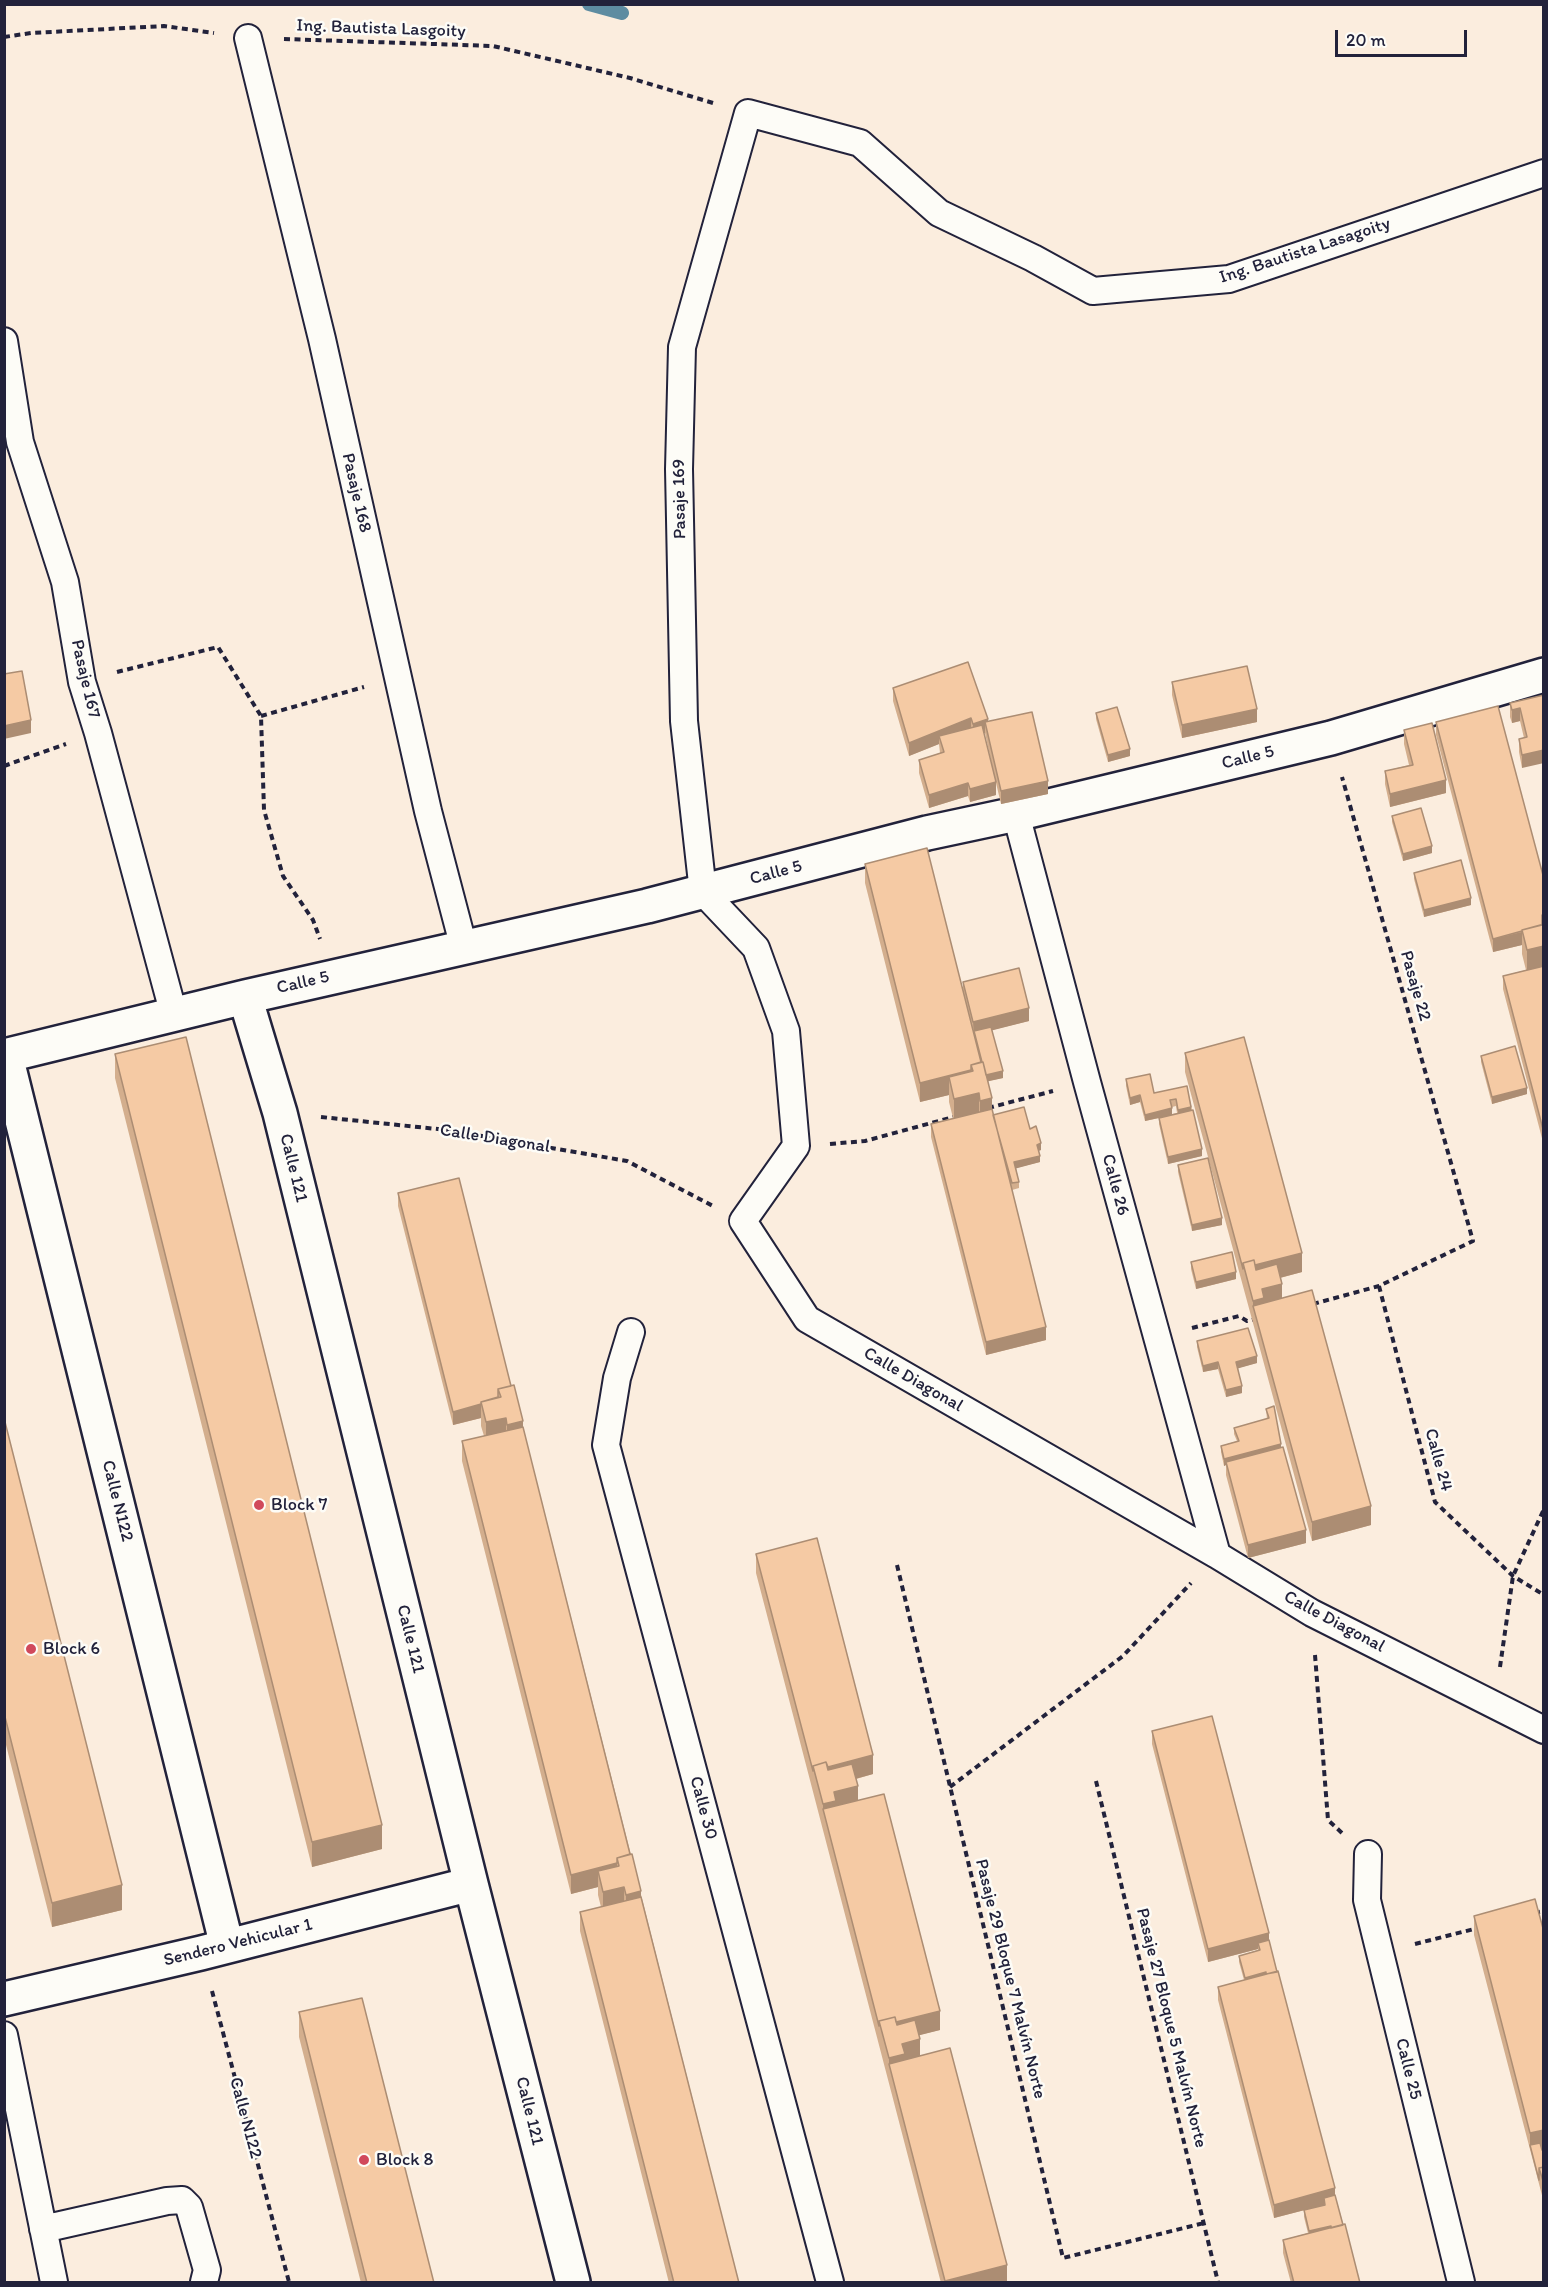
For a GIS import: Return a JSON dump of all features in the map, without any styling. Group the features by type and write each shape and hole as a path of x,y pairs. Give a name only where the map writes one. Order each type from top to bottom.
{"street":[{"name":"Calle 5","path":"5,1056 333,976 703,892 927,832 1016,814 1331,738 1544,675"},
{"name":"Calle 121","path":"245,997 279,1113 573,2283"},
{"name":"Calle N122","path":"5,1056 214,1950"},
{"name":"Sendero Vehicular 1","path":"4,1999 214,1950 471,1884"}],"lane":[{"name":"Pasaje 168","path":"248,38 322,339 428,811 464,948"},
{"name":"Ing. Bautista Lasagoity","path":"748,113 860,142 939,213 1033,258 1093,291 1229,279 1544,173"},
{"name":"Pasaje 169","path":"703,892 684,721 679,469 682,348 748,113"},
{"name":"Pasaje 167","path":"4,341 20,442 65,582 82,682 98,733 174,1015"},
{"name":"Calle 26","path":"1016,814 1216,1555"},
{"path":"703,892 756,948 786,1031 796,1146 743,1221"},
{"name":"Calle Diagonal","path":"743,1221 807,1319 1216,1555 1312,1613 1544,1730"},
{"name":"Calle 30","path":"631,1332 617,1378 606,1445 830,2283"},
{"name":"Calle 25","path":"1368,1854 1367,1900 1461,2283"},
{"path":"4,2035 54,2283"},
{"path":"43,2229 166,2201 182,2200 189,2207 207,2270 204,2283"}],"path":[{"name":"Ing. Bautista Lasgoity","path":"4,37 31,33 164,26 248,38 493,46 630,78 748,113"},
{"path":"82,682 218,646 261,716 264,810 282,876 313,920 333,976"},
{"path":"261,716 399,677"},
{"path":"4,766 98,733"},
{"name":"Pasaje 22","path":"1331,738 1473,1241 1379,1286"},
{"path":"985,1109 1087,1082"},
{"name":"Calle Diagonal","path":"279,1113 447,1130 627,1161 743,1221"},
{"path":"796,1146 865,1141 963,1115"},
{"path":"1307,1306 1379,1286"},
{"name":"Calle 24","path":"1379,1286 1435,1502 1514,1576 1544,1595"},
{"path":"1156,1336 1239,1316 1247,1321 1267,1316"},
{"path":"1494,1703 1514,1576 1544,1509"},
{"path":"950,1786 1123,1656 1216,1555"},
{"name":"Pasaje 29 Bloque 7 Malvín Norte","path":"897,1565 1063,2258 1204,2223"},
{"path":"1312,1613 1328,1820 1368,1854"},
{"name":"Pasaje 27 Bloque 5 Malvín Norte","path":"1096,1781 1218,2283"},
{"path":"1533,1914 1544,1911"},
{"path":"1379,1953 1489,1925"},
{"name":"Calle N122","path":"214,1950 289,2283"}],"building":[{"path":"968,662 988,719 973,724 971,718 909,743 893,688"},
{"path":"1247,666 1257,709 1182,725 1172,682"},
{"path":"22,671 31,720 4,726 4,674"},
{"path":"1544,695 1544,750 1522,755 1519,739 1527,737 1520,708 1512,710 1510,703"},
{"path":"1498,706 1544,879 1544,915 1542,915 1542,925 1493,939 1436,722"},
{"path":"1117,707 1130,749 1108,755 1096,713"},
{"path":"1032,712 1048,781 1001,791 985,722"},
{"path":"1432,723 1446,780 1390,794 1385,771 1413,765 1404,730"},
{"path":"982,725 996,782 970,789 968,783 929,795 919,760 944,752 939,736"},
{"path":"1421,808 1432,846 1403,854 1392,816"},
{"path":"927,848 981,1062 971,1065 971,1070 920,1083 865,864"},
{"path":"1461,860 1471,898 1424,910 1414,873"},
{"path":"1544,924 1544,946 1527,950 1522,930"},
{"path":"1544,966 1544,1133 1503,976"},
{"path":"1019,968 1029,1008 973,1022 963,982"},
{"path":"991,1027 1003,1071 986,1075 974,1031"},
{"name":"Block 7","path":"186,1037 382,1825 312,1842 115,1054"},
{"path":"1244,1037 1302,1253 1255,1265 1254,1260 1243,1263 1243,1269 1185,1053"},
{"path":"1515,1046 1527,1088 1492,1097 1481,1056"},
{"path":"983,1062 992,1098 980,1101 979,1093 954,1099 949,1077 973,1071 971,1065"},
{"path":"1150,1074 1154,1093 1187,1086 1191,1107 1178,1110 1176,1099 1170,1100 1172,1108 1145,1115 1140,1095 1130,1098 1126,1079"},
{"path":"1024,1107 1030,1129 1036,1126 1041,1143 1037,1145 1040,1156 1014,1162 1019,1182 1012,1183 993,1115"},
{"path":"992,1109 1046,1327 986,1342 931,1124"},
{"path":"1193,1110 1202,1149 1168,1157 1159,1118"},
{"path":"1208,1158 1222,1218 1192,1225 1178,1165"},
{"path":"459,1178 511,1386 498,1389 498,1397 453,1412 398,1193"},
{"path":"1232,1252 1236,1272 1196,1282 1191,1262"},
{"path":"1254,1260 1256,1270 1277,1264 1282,1284 1262,1289 1264,1298 1253,1301 1243,1263"},
{"path":"1312,1290 1371,1506 1312,1522 1253,1306"},
{"path":"1248,1328 1257,1356 1236,1362 1242,1386 1226,1390 1218,1362 1203,1366 1197,1341"},
{"path":"514,1385 523,1421 507,1425 506,1418 486,1422 481,1402 501,1397 498,1389"},
{"path":"1274,1406 1281,1444 1224,1459 1221,1446 1239,1441 1234,1428 1269,1418 1266,1409"},
{"name":"Block 6","path":"4,1418 122,1885 52,1903 4,1713"},
{"path":"523,1427 630,1854 617,1858 617,1863 571,1875 462,1441"},
{"path":"1283,1447 1306,1530 1248,1545 1226,1462"},
{"path":"817,1538 873,1755 828,1767 826,1762 813,1766 813,1771 756,1554"},
{"path":"1212,1716 1269,1933 1208,1949 1152,1731"},
{"path":"826,1762 828,1770 852,1764 858,1786 834,1792 836,1801 823,1804 813,1766"},
{"path":"884,1794 940,2011 896,2022 895,2017 879,2021 879,2026 823,1809"},
{"path":"632,1854 641,1891 626,1895 624,1887 603,1892 598,1871 619,1866 617,1858"},
{"path":"641,1897 739,2283 674,2283 580,1912"},
{"path":"1535,1899 1544,1932 1544,2130 1530,2133 1474,1916"},
{"path":"1269,1940 1277,1972 1266,1974 1266,1972 1245,1978 1239,1956 1260,1950 1258,1943"},
{"path":"1278,1971 1335,2188 1274,2205 1218,1987"},
{"name":"Block 8","path":"362,1998 434,2283 367,2283 299,2012"},
{"path":"895,2017 897,2025 915,2020 920,2039 902,2044 905,2054 889,2058 879,2021"},
{"path":"950,2048 1007,2265 945,2281 889,2064"},
{"path":"1540,2143 1542,2150 1544,2149 1544,2167 1539,2168 1539,2180 1530,2145"},
{"path":"1544,2167 1544,2184 1539,2168"},
{"path":"1335,2195 1343,2225 1309,2231 1304,2210 1325,2205 1324,2198"},
{"path":"1345,2224 1360,2283 1294,2283 1283,2240"}],"waterway":[{"path":"589,4 622,13"}],"place":[{"name":"Block 7","path":"259,1505"},
{"name":"Block 6","path":"31,1649"},
{"name":"Block 8","path":"364,2160"}]}
